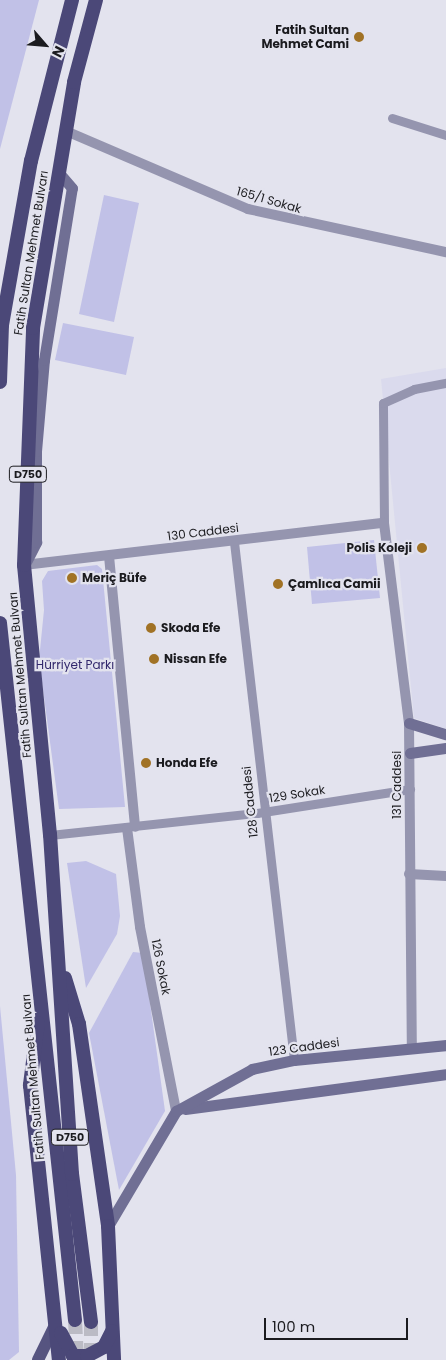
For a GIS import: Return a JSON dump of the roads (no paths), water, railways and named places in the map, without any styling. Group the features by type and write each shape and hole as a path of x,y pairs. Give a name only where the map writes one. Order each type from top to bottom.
{"highway":[{"name":"Fatih Sultan Mehmet Bulvarı","path":"0,382 2,325 31,161 72,0"},
{"name":"Fatih Sultan Mehmet Bulvarı","path":"91,1322 72,1174 50,835 24,565 33,328 66,131 96,0"},
{"name":"Fatih Sultan Mehmet Bulvarı","path":"0,623 75,1320"},
{"path":"58,952 79,1024 108,1226 115,1322 114,1360"},
{"path":"41,995 30,1085 56,1320 58,1360"},
{"path":"56,1320 73,1356 87,1356 104,1347 115,1322"}],"main road":[{"path":"409,723 446,734"},
{"path":"410,753 446,748"},
{"name":"123 Caddesi","path":"176,1111 252,1069 294,1060 446,1045"},
{"path":"108,1226 176,1111 446,1074"},
{"path":"38,1360 56,1320"}],"street":[{"path":"392,118 446,135"},
{"name":"165/1 Sokak","path":"66,131 248,209 446,252"},
{"path":"384,523 383,403 414,389 446,384"},
{"name":"130 Caddesi","path":"24,565 384,523"},
{"name":"131 Caddesi","path":"384,523 409,723 412,1048"},
{"name":"128 Caddesi","path":"234,542 294,1060"},
{"name":"126 Sokak","path":"109,556 140,926 176,1111"},
{"name":"129 Sokak","path":"50,835 264,812 410,789"},
{"path":"409,874 446,876"}],"tunnel":[{"path":"75,1320 77,1360"},
{"path":"91,1322 91,1360"}],"place":[{"name":"Fatih Sultan Mehmet Cami","path":"359,37"},
{"name":"Polis Koleji","path":"422,548"},
{"name":"Meriç Büfe","path":"72,578"},
{"name":"Çamlıca Camii","path":"278,584"},
{"name":"Skoda Efe","path":"151,628"},
{"name":"Nissan Efe","path":"154,659"},
{"name":"Honda Efe","path":"146,763"}],"park label":[{"name":"Hürriyet Parkı","path":"75,665"}]}
